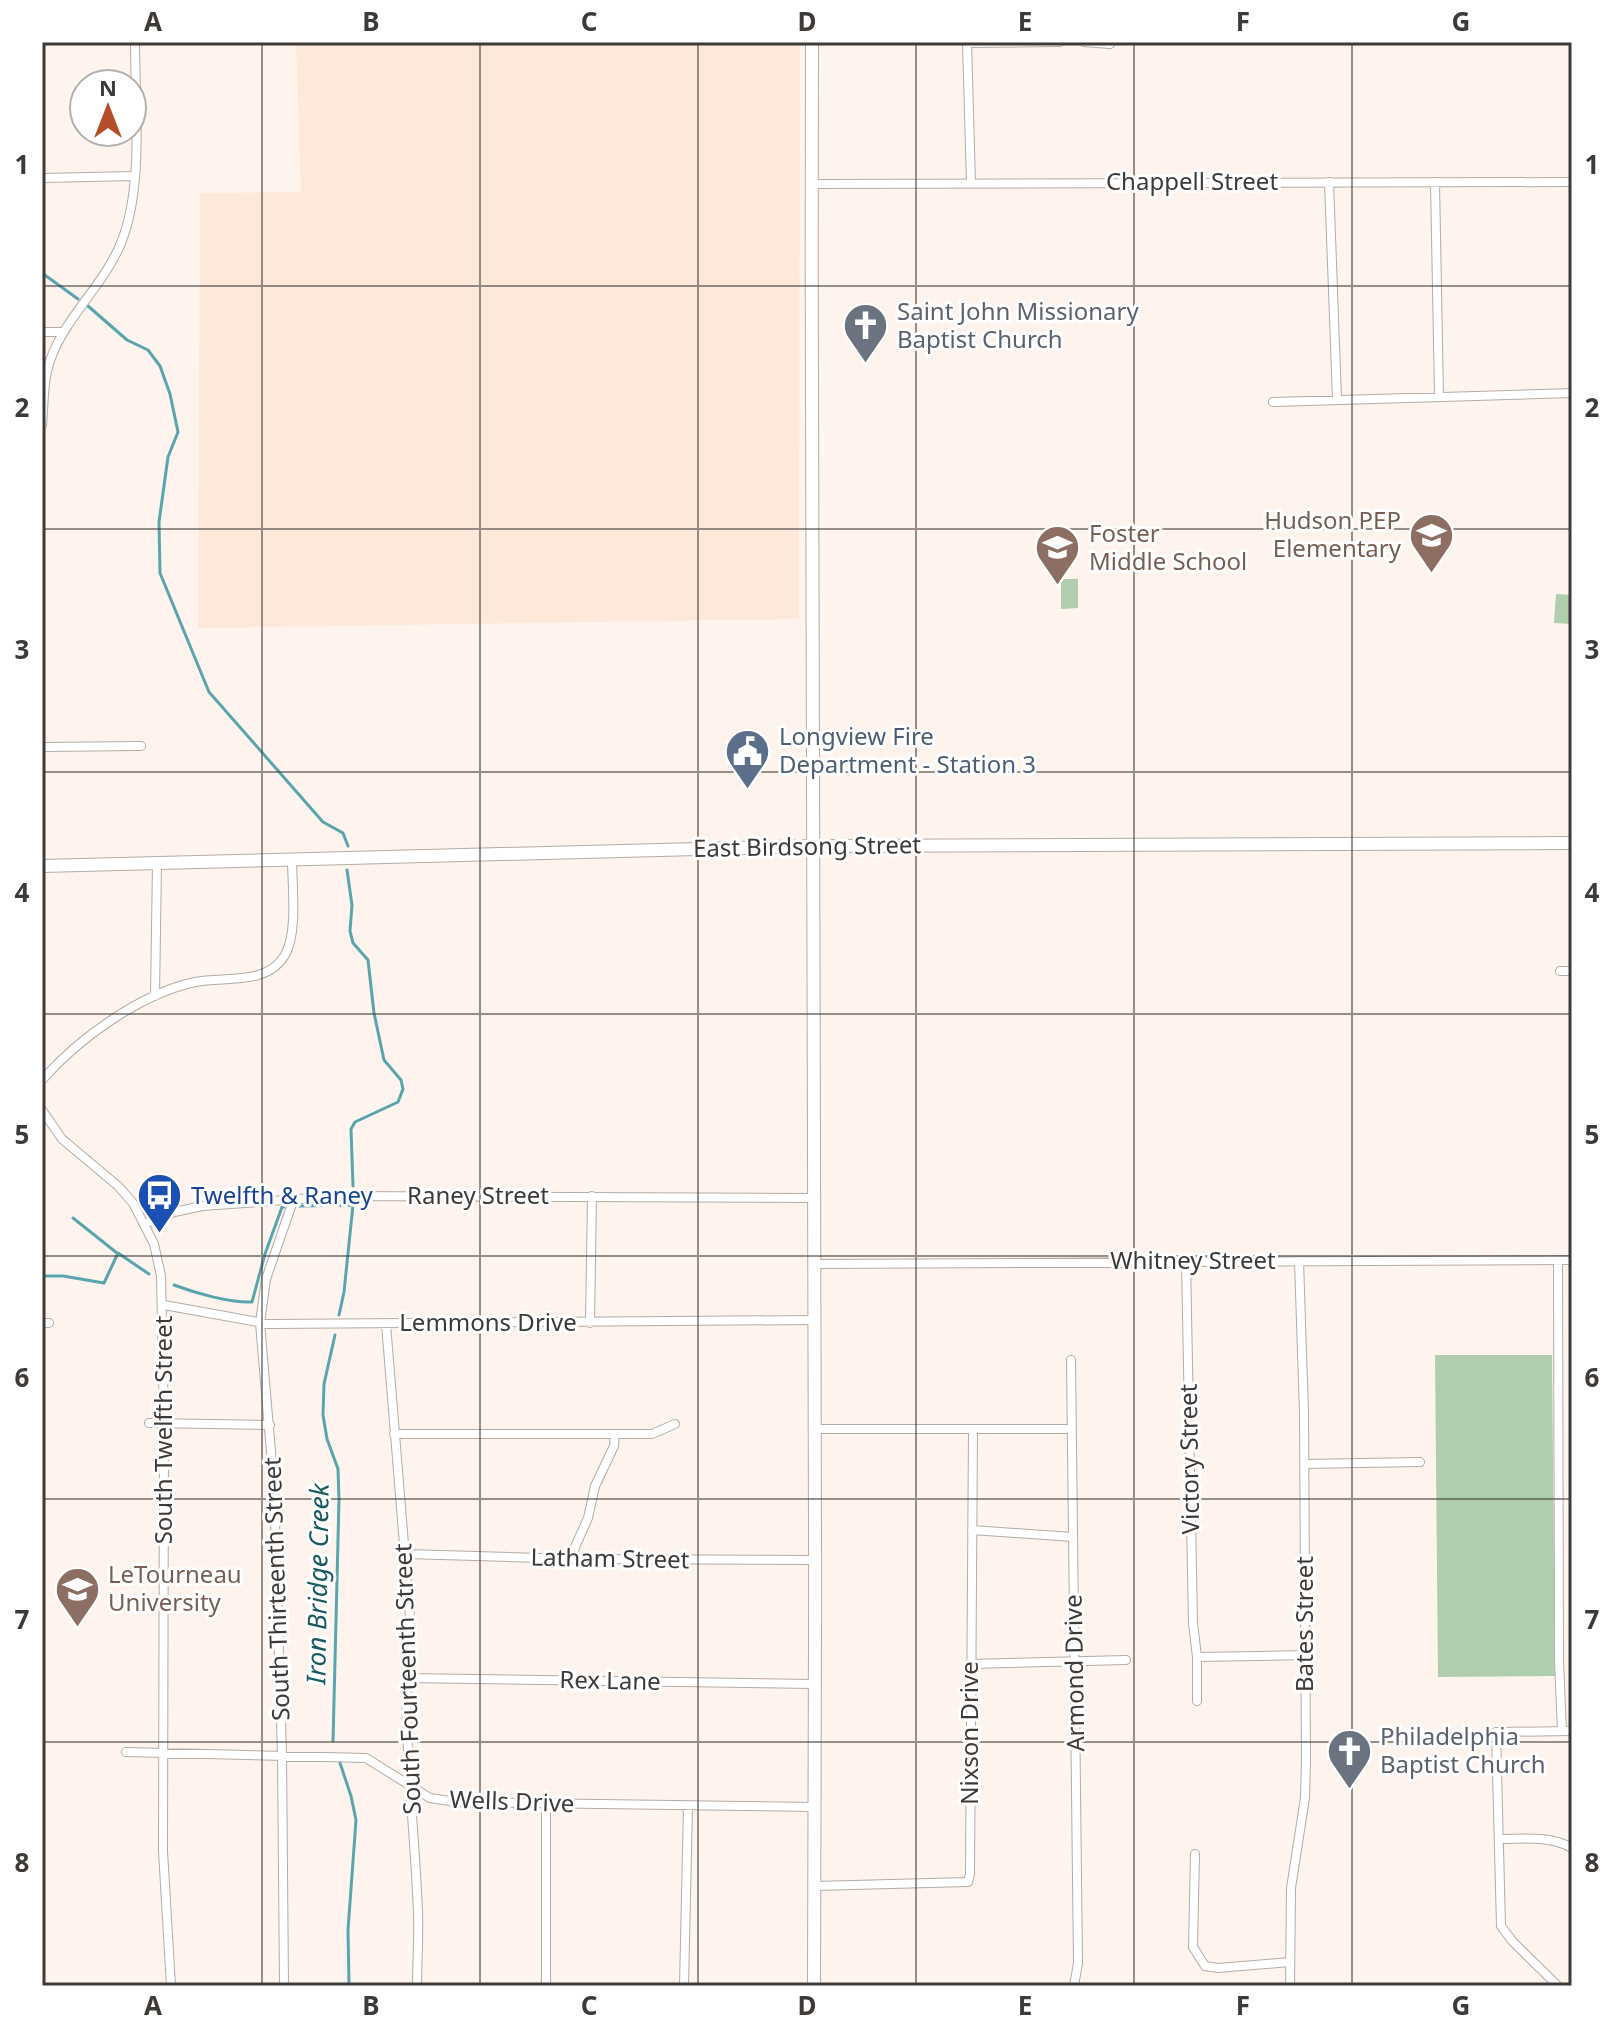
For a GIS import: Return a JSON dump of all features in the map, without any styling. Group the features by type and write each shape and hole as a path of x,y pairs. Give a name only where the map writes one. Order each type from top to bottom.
{"street":[{"path":"42,425 50,359 63,332 104,275 121,244 132,209 135,42"},
{"path":"812,42 814,1986"},
{"path":"971,183 967,42 1060,42"},
{"path":"1084,42 1110,44"},
{"path":"42,178 134,176"},
{"path":"1329,182 1337,399"},
{"path":"1435,182 1439,396"},
{"name":"Chappell Street","path":"811,184 1572,182"},
{"path":"42,332 63,332"},
{"path":"1273,402 1572,393"},
{"path":"42,747 141,746"},
{"name":"East Birdsong Street","path":"42,866 813,846 1572,843"},
{"path":"42,1080 90,1035 155,996 199,982 256,976 270,970 282,959 291,939 292,858"},
{"path":"155,996 157,863"},
{"path":"1560,971 1572,971"},
{"name":"South Twelfth Street","path":"42,1110 74,1151 118,1186 133,1203 158,1259 164,1305 164,1880 170,1927 171,1986"},
{"name":"Raney Street","path":"145,1224 194,1207 294,1198 383,1195 814,1198"},
{"path":"590,1323 592,1196"},
{"name":"South Thirteenth Street","path":"284,1986 282,1754 270,1425 260,1323 266,1279 294,1198"},
{"path":"1558,1260 1567,1731 1496,1732 1501,1926 1558,1986"},
{"name":"Whitney Street","path":"814,1264 1572,1260"},
{"name":"Victory Street","path":"1186,1261 1197,1701"},
{"name":"Bates Street","path":"1290,1986 1291,1888 1305,1798 1307,1655 1299,1261"},
{"name":"Lemmons Drive","path":"164,1305 260,1323 814,1320"},
{"name":"South Fourteenth Street","path":"386,1324 410,1618 406,1747 418,1915 417,1986"},
{"name":"Armond Drive","path":"1071,1360 1078,1963 1074,1986"},
{"path":"149,1423 270,1425"},
{"path":"394,1434 656,1433 675,1424"},
{"path":"814,1429 1071,1429"},
{"name":"Nixson Drive","path":"814,1886 968,1882 973,1429"},
{"path":"573,1559 597,1481 614,1446 615,1434"},
{"path":"1304,1464 1420,1462"},
{"path":"972,1530 1073,1537"},
{"name":"Latham Street","path":"406,1554 573,1559 814,1560"},
{"path":"1197,1657 1307,1655"},
{"path":"970,1664 1126,1660"},
{"name":"Rex Lane","path":"406,1678 814,1684"},
{"name":"Wells Drive","path":"126,1752 366,1758 430,1798 443,1800 814,1807"},
{"path":"546,1804 546,1986"},
{"path":"684,1986 688,1806"},
{"path":"1499,1839 1545,1839 1572,1848"},
{"path":"1195,1854 1193,1947 1197,1957 1205,1966 1218,1968 1290,1962"}],"shaded area":[{"path":"296,42 800,42 799,619 198,628 200,193 301,192"}],"green space":[{"path":"1061,579 1078,579 1078,608 1061,609"},
{"path":"1556,594 1572,595 1571,624 1554,623"},
{"path":"1435,1355 1552,1355 1555,1676 1438,1677"}],"waterway":[{"name":"Iron Bridge Creek","path":"42,273 78,299"},
{"name":"Iron Bridge Creek","path":"88,306 127,340 148,350 160,366 170,394 178,432 168,457 159,522 160,573 209,692 323,822 343,833 348,846"},
{"name":"Iron Bridge Creek","path":"347,870 353,943 368,960 374,1013 384,1060 401,1080 403,1089 398,1102 355,1122 351,1129 353,1186"},
{"name":"Iron Bridge Creek","path":"299,1206 353,1205 339,1315"},
{"path":"174,1285 213,1297 252,1302 265,1254 284,1207"},
{"path":"73,1218 117,1253"},
{"path":"42,1276 104,1283 118,1253 149,1274"},
{"name":"Iron Bridge Creek","path":"333,1741 339,1500 338,1469 327,1439 323,1415 324,1384 335,1335"},
{"name":"Iron Bridge Creek","path":"340,1763 356,1820 348,1930 349,1986"}],"place":[{"name":"Saint John Missionary Baptist Church","path":"866,365"},
{"name":"Hudson PEP Elementary","path":"1432,574"},
{"name":"Foster Middle School","path":"1058,587"},
{"name":"Longview Fire Department - Station 3","path":"748,790"},
{"name":"Twelfth & Raney","path":"160,1235"},
{"name":"LeTourneau University","path":"77,1628"},
{"name":"Philadelphia Baptist Church","path":"1349,1790"}]}
